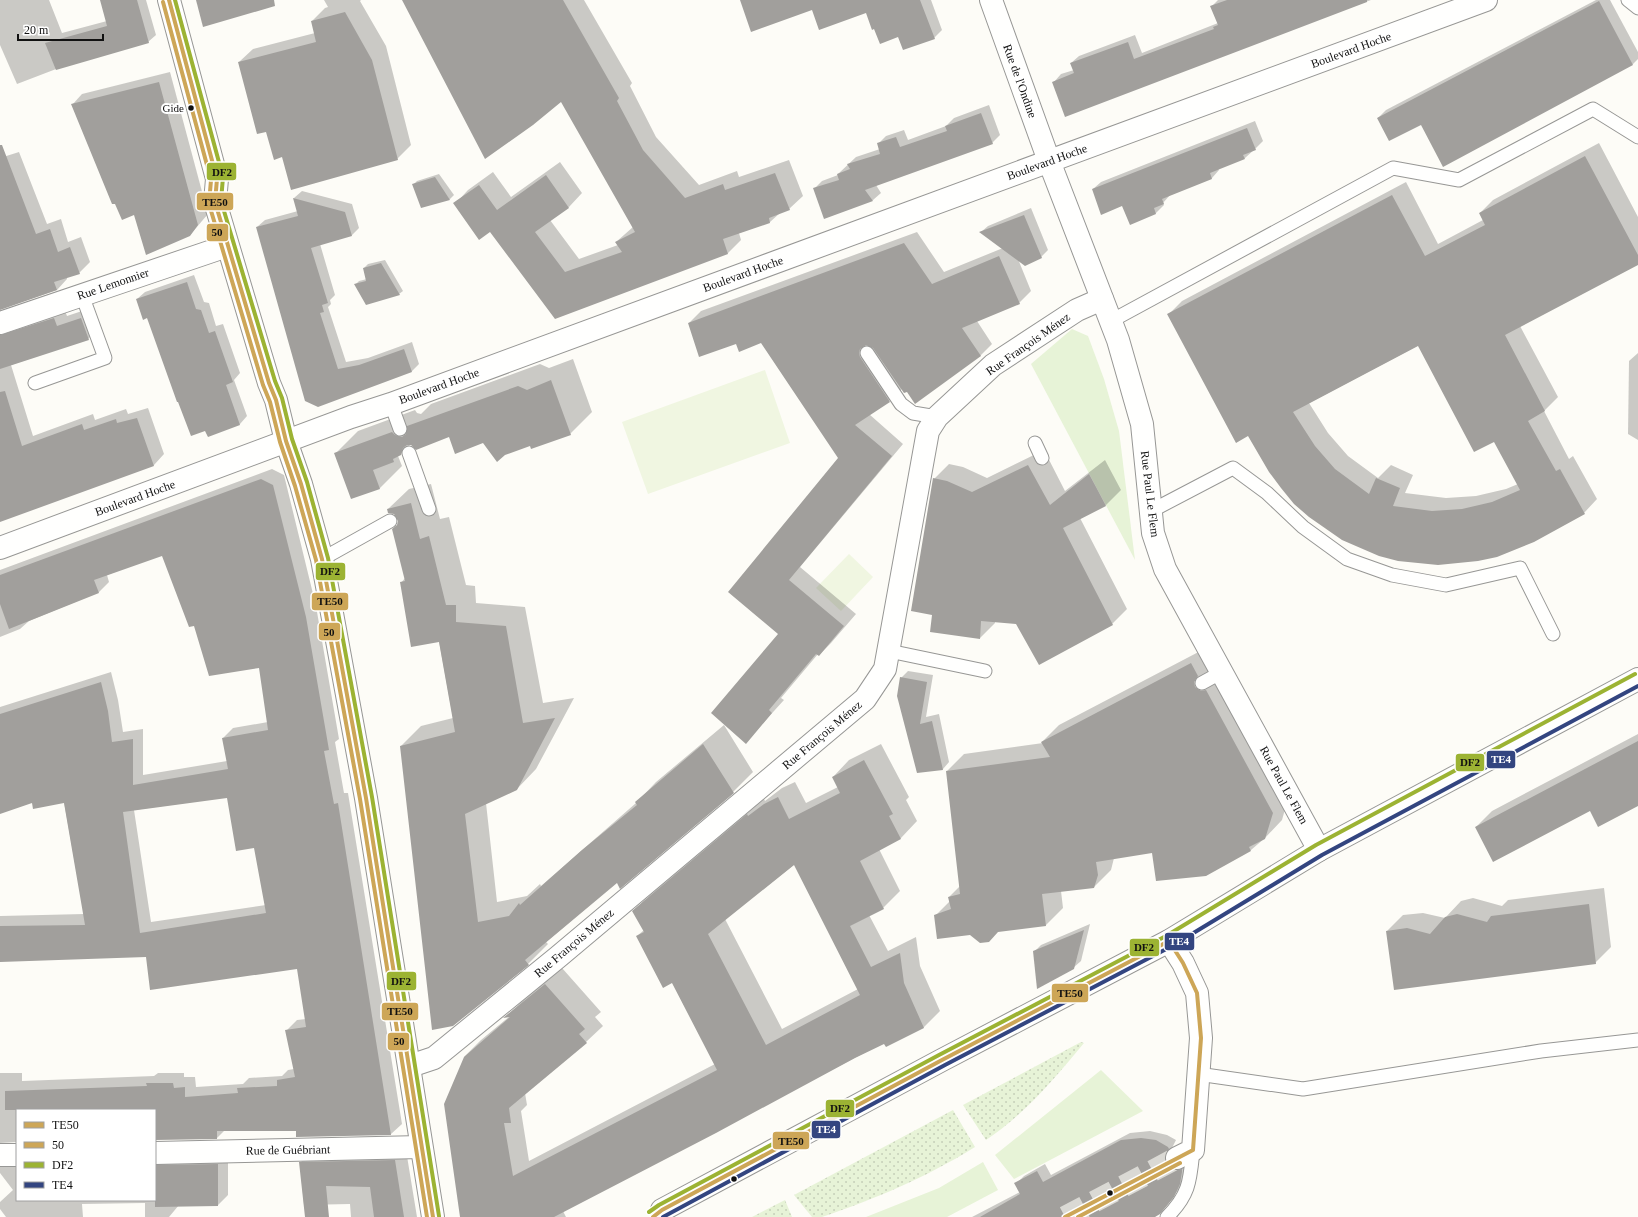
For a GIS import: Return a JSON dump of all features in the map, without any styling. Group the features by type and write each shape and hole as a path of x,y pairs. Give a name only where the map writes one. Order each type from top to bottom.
{"street":[{"path":"169,0 217,178 215,202 227,246 239,280 269,383 276,400 286,442 301,484 322,559 366,798 433,1217"},
{"name":"Rue de l'Ondine","path":"991,0 1049,161"},
{"name":"Boulevard Hoche","path":"0,548 1486,0"},
{"name":"Rue Paul Le Flem","path":"1049,161 1118,340 1142,424 1153,533 1165,569 1319,850"},
{"name":"Rue Lemonnier","path":"0,323 227,246"},
{"name":"Rue François Ménez","path":"410,1066 434,1058 558,957 865,699 885,669 889,652 928,431 937,417 994,365 1077,310 1102,299"},
{"path":"658,1213 1169,941 1319,850 1638,679"},
{"path":"1169,941 1183,963 1197,993 1201,1038 1198,1074 1185,1154"},
{"name":"Rue de Guébriant","path":"156,1153 421,1147"},
{"path":"0,1155 16,1155"}],"lane":[{"path":"1628,0 1638,8"},
{"path":"1111,321 1393,168 1459,180 1594,110 1638,137"},
{"path":"35,383 105,358 82,295"},
{"path":"867,353 901,404 913,413 937,417"},
{"path":"391,404 400,429"},
{"path":"1035,443 1042,458"},
{"path":"409,453 430,509"},
{"path":"1151,511 1233,468 1267,493 1303,527 1347,559 1392,575 1446,585 1520,568 1552,634"},
{"path":"322,559 390,521"},
{"path":"889,652 985,671"},
{"path":"1202,683 1222,672"},
{"path":"1198,1074 1303,1089 1541,1051 1638,1040"},
{"path":"1167,1217 1184,1198 1190,1182 1185,1154"}],"green space":[{"path":"1072,329 1088,336 1104,379 1119,431 1135,560 1031,364"},
{"path":"765,370 790,443 648,494 622,422"},
{"path":"849,554 873,577 841,611 816,588"},
{"path":"1081,1042 1084,1043 1026,1108 1013,1120 986,1140 963,1105"},
{"path":"1101,1070 1143,1111 1014,1179 995,1155"},
{"path":"953,1110 975,1147 938,1168 881,1195 822,1217 812,1217 794,1195"},
{"path":"983,1162 998,1190 947,1217 866,1217 939,1188"},
{"path":"785,1200 792,1217 752,1217"}],"building":[{"path":"100,0 137,0 149,43 56,70 45,43 107,26"},
{"path":"196,0 274,0 275,6 203,27"},
{"path":"402,0 563,0 619,98 617,101 643,150 685,198 723,184 725,190 775,173 790,210 769,218 770,223 723,239 728,254 555,319 490,232 479,240 453,203 479,185 497,210 546,175 569,208 535,232 565,272 622,252 615,242 635,232 561,102 533,125 485,159"},
{"path":"740,0 920,0 935,39 903,50 898,37 880,44 874,29 872,30 866,13 819,30 812,10 751,32"},
{"path":"1227,0 1367,0 1367,2 1065,117 1052,82 1074,73 1070,63 1128,42 1134,59 1214,29 1213,27 1218,25 1210,6"},
{"path":"1599,1 1633,65 1443,167 1421,125 1389,141 1377,118"},
{"path":"345,12 372,60 398,160 291,190 282,157 274,160 266,132 257,134 238,62 316,42 311,21"},
{"path":"159,82 198,225 190,236 146,255 134,215 122,220 115,204 112,204 71,104"},
{"path":"981,113 993,144 865,190 873,201 824,219 813,188 839,180 837,174 850,169 847,164 880,154 877,143 896,137 900,147 947,131 945,126"},
{"path":"1247,128 1256,150 1243,155 1245,159 1210,173 1212,179 1162,199 1164,204 1154,208 1156,214 1130,225 1122,206 1101,215 1092,189"},
{"path":"0,145 2,145 36,234 50,229 58,252 70,247 80,274 54,282 57,290 0,310"},
{"path":"1585,156 1638,255 1638,265 1505,335 1545,411 1528,421 1556,471 1560,469 1585,514 1534,542 1497,557 1478,561 1438,565 1398,561 1379,556 1342,540 1309,517 1294,504 1281,488 1269,472 1248,436 1236,443 1167,314 1392,195 1425,256 1485,225 1479,213","holes":["1418,346 1474,452 1494,442 1520,490 1492,502 1462,509 1432,511 1393,506 1400,488 1376,478 1369,494 1335,469 1315,446 1293,412"]},
{"path":"435,177 450,200 421,208 412,184"},
{"path":"293,198 345,212 352,236 311,248 328,303 322,305 324,312 320,313 338,369 359,365 404,349 412,372 318,407 305,401 256,227 298,216"},
{"path":"1024,215 1042,258 1025,266 979,232"},
{"path":"904,243 932,284 999,256 1020,304 962,328 981,356 915,404 907,392 904,393 873,348 866,345 860,349 860,357 890,402 855,425 892,456 789,580 844,626 819,656 816,654 769,710 772,713 746,744 711,713 778,634 728,592 838,458 761,343 739,352 736,344 699,357 688,323"},
{"path":"381,263 400,295 366,305 354,284 366,281 363,268"},
{"path":"187,282 196,309 201,310 209,333 215,331 233,382 226,385 240,425 208,437 205,431 191,436 177,402 147,318 143,320 136,299"},
{"path":"54,318 57,326 81,318 89,340 0,369 0,335"},
{"path":"551,380 571,435 531,449 530,446 505,455 497,462 483,443 455,454 449,437 416,450 411,445 407,445 403,448 401,455 393,459 394,462 373,470 380,489 351,499 334,453 392,432 395,435 402,437 406,434 407,426 518,386 527,390"},
{"path":"5,391 22,446 82,424 84,430 116,419 117,423 137,418 154,466 0,522 0,392"},
{"path":"1028,465 1050,505 1089,474 1096,487 1106,506 1063,528 1113,625 1039,665 1016,624 981,621 980,639 930,632 932,615 911,611 933,478 947,481 972,492"},
{"path":"261,479 273,485 306,617 329,750 324,751 334,804 338,803 391,1135 296,1137 296,1131 217,1131 217,1139 156,1140 156,1109 5,1110 5,1091 147,1086 146,1083 173,1083 174,1088 185,1087 185,1097 238,1093 237,1088 277,1086 277,1080 295,1077 285,1030 306,1027 297,969 150,990 146,957 0,962 0,926 85,925 64,803 33,809 32,803 0,814 0,714 101,682 108,711 112,742 133,739 133,785 228,769 222,738 268,730 259,668 209,676 194,626 189,627 162,556 94,580 99,593 9,629 0,604 0,575","holes":["227,798 236,851 254,848 266,913 140,933 123,812"]},
{"path":"411,503 420,539 429,536 446,605 456,605 456,622 506,626 523,723 555,718 517,790 465,814 478,922 509,916 519,903 520,905 582,850 637,805 635,802 703,744 734,793 620,889 617,883 525,960 529,965 453,1026 432,1030 400,746 455,732 439,642 411,647 400,582 405,581 392,529 397,525 398,521 394,514 388,513 387,509"},
{"path":"1191,663 1198,676 1194,682 1195,687 1201,691 1206,690 1273,813 1265,839 1249,847 1251,851 1206,876 1156,881 1152,853 1096,862 1098,875 1094,888 1042,894 1046,926 998,932 989,942 980,943 970,935 937,939 934,915 951,909 948,897 960,894 946,771 1050,757 1041,742"},
{"path":"900,677 927,682 920,724 932,721 943,770 917,773 897,696"},
{"path":"1638,741 1638,806 1598,827 1590,811 1493,862 1475,827"},
{"path":"864,760 893,814 889,816 901,839 860,861 884,909 850,926 871,967 900,953 904,983 924,1028 886,1047 884,1044 855,1058 716,1133 554,1217 460,1217 444,1104 464,1057 510,1017 503,1018 545,984 585,1029 579,1034 587,1043 509,1108 511,1123 504,1123 513,1176 717,1070 672,983 663,988 636,936 644,932 632,911 747,814 748,816 764,804 778,797 789,819 840,793 832,777","holes":["794,865 860,995 766,1045 708,934"]},
{"path":"1589,904 1596,964 1394,990 1386,931 1407,928 1430,934 1445,917 1457,914 1487,922 1491,916"},
{"path":"1084,930 1074,969 1037,989 1033,951"},
{"path":"1141,1138 1156,1140 1168,1147 1169,1149 1165,1157 1166,1164 1170,1169 1182,1169 1180,1184 1174,1197 1160,1214 1155,1217 980,1217 1020,1194 1014,1183 1037,1171 1043,1182 1121,1140"},
{"path":"395,1160 404,1217 374,1217 370,1187 326,1186 329,1217 305,1217 299,1162"},
{"path":"218,1164 218,1206 155,1207 156,1165"}],"tunnel":[{"path":"1065,1217 1177,1158"}],"transit line":[{"name":"TE50","path":"169,0 217,179 215,202 269,383 276,400 286,441 301,484 322,559 366,798 433,1217"},
{"name":"DF2","path":"175,0 223,177 221,201 275,381 282,398 292,439 307,482 328,558 372,797 439,1216"},
{"name":"50","path":"163,2 211,180 209,204 263,385 270,402 280,442 295,486 316,560 360,799 427,1217"},
{"name":"DF2","path":"649,1212 659,1205 939,1055 1166,936 1316,845 1635,674"},
{"name":"TE4","path":"663,1217 945,1065 1172,946 1322,855 1638,686"},
{"name":"TE50","path":"653,1217 662,1210 942,1060 1169,941 1183,963 1197,993 1201,1038 1193,1150 1065,1217"},
{"name":"50","path":"1078,1217 1180,1163"}],"place":[{"name":"Gide","path":"191,108"}]}
